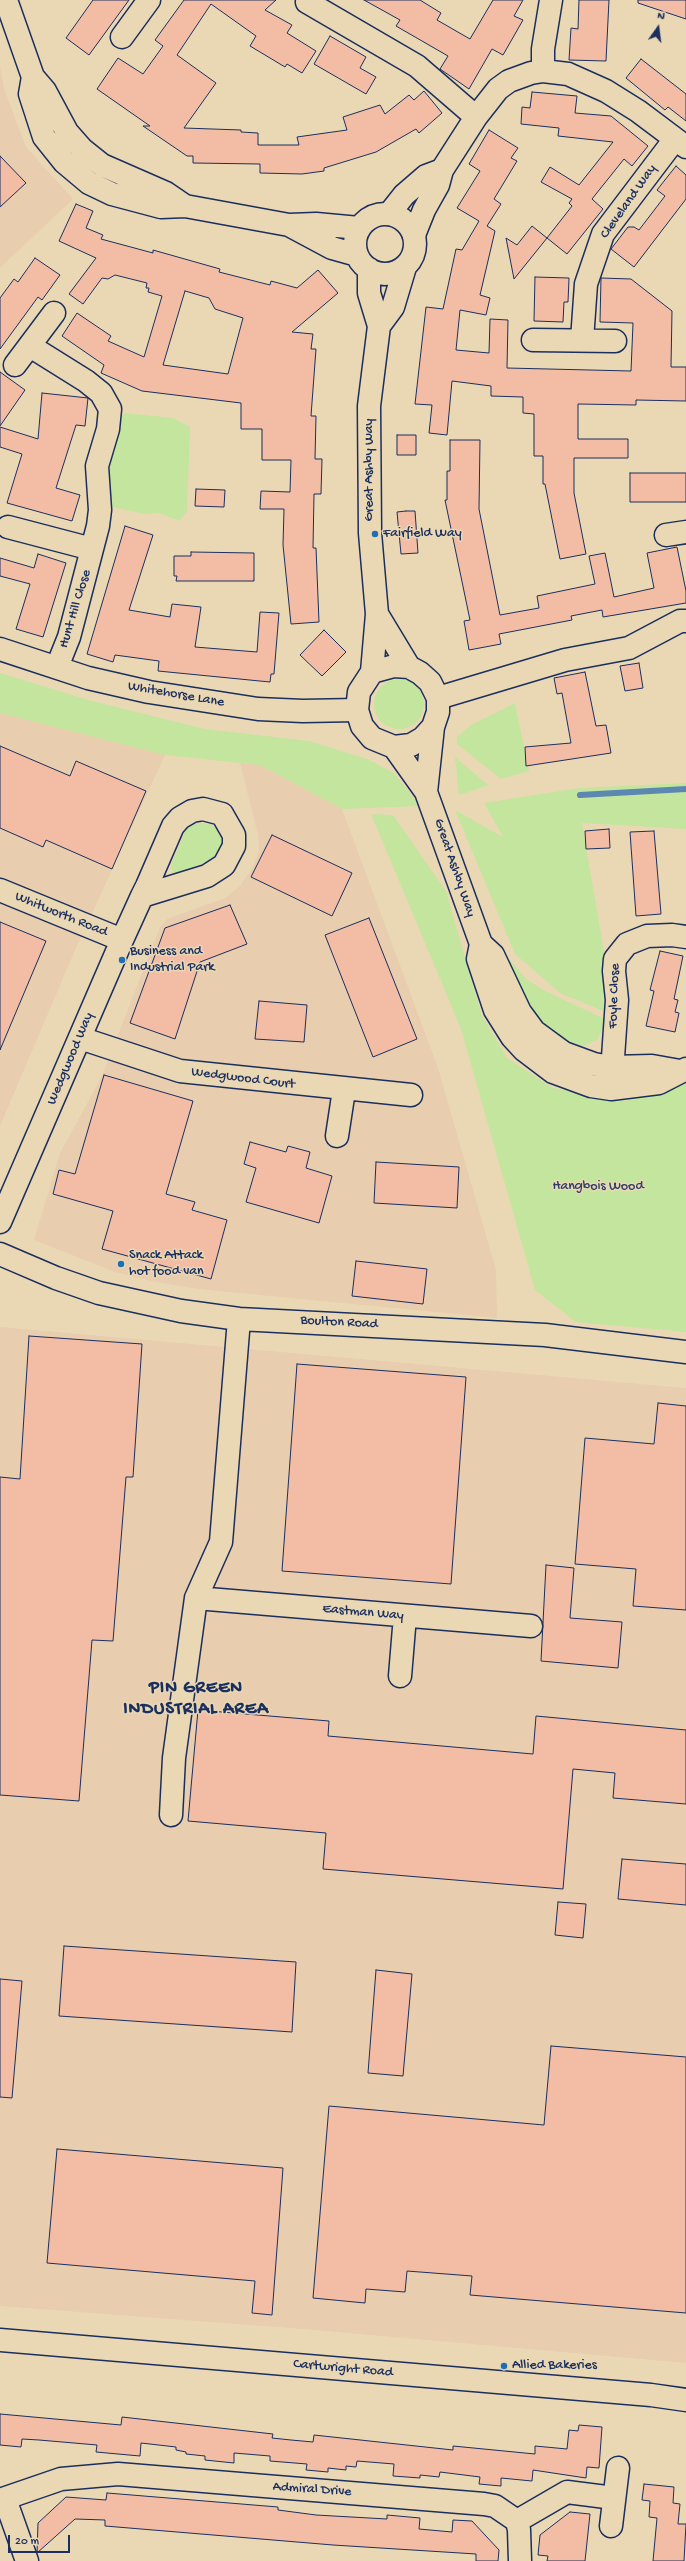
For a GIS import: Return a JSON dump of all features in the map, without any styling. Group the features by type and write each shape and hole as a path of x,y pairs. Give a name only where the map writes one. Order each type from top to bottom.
{"street":[{"path":"6,0 33,77 45,91 67,132 82,150 102,166 166,193 185,206 289,225 316,224 360,228 370,218 389,214 399,216 414,235"},
{"path":"122,37 149,0"},
{"path":"543,71 543,49 551,0"},
{"path":"307,2 417,66 476,117"},
{"name":"Cleveland Way","path":"414,235 424,210 438,185 442,170 476,117 498,89 509,82 531,73 543,71 568,74 606,91 638,111 681,143 604,234 586,284 582,340"},
{"path":"389,214 404,195 426,176 442,170"},
{"path":"289,225 332,248 388,274 405,267"},
{"name":"Great Ashby Way","path":"360,228 355,242 363,262 369,294 379,326 369,406 368,479 377,614 372,672 359,692 357,710 362,726 372,738 394,747 426,792 481,944 493,955 520,1012 534,1031 564,1054 578,1060 611,1067 652,1066 683,1070"},
{"name":"Great Ashby Way","path":"379,326 393,307 405,267 414,253 414,235"},
{"path":"15,365 54,313"},
{"path":"533,340 615,341"},
{"name":"Hunt Hill Close","path":"30,346 86,381 101,393 110,408 108,429 97,466 100,510 92,549 69,637 57,668"},
{"path":"8,527 92,549"},
{"name":"Great Ashby Way","path":"377,614 409,667 420,673 430,682 438,698 438,712 433,727 426,792"},
{"path":"438,698 565,660 629,648 680,621 686,621"},
{"name":"Whitehorse Lane","path":"0,649 57,668 149,692 215,703 303,711 357,710"},
{"path":"372,672 394,666 409,667"},
{"path":"394,747 411,745 423,738 433,727"},
{"name":"Wedgwood Way","path":"0,1222 122,940 173,826 187,812 203,809 222,814 234,835 232,850 224,864 207,876 142,896"},
{"name":"Whitworth Road","path":"0,890 122,940"},
{"name":"Foyle Close","path":"611,1089 611,1067 617,1000 614,966 619,952 627,944 647,936 672,935 686,937"},
{"name":"Great Ashby Way","path":"481,944 478,959 495,1010 512,1037 524,1050 553,1072 592,1086 611,1089 659,1083 683,1070"},
{"name":"Wedgwood Court","path":"80,1038 180,1071 344,1090 411,1096"},
{"path":"337,1136 344,1090"},
{"name":"Boulton Road","path":"0,1254 56,1278 99,1293 135,1302 239,1319 545,1335 686,1352"},
{"path":"171,1815 174,1758 196,1598 221,1542 239,1319"},
{"name":"Eastman Way","path":"196,1598 530,1626"},
{"path":"400,1676 405,1616"},
{"name":"Cartwright Road","path":"0,2340 651,2395 686,2400"},
{"path":"611,2526 618,2468"},
{"name":"Admiral Drive","path":"3,2500 61,2479 118,2474 484,2504 495,2506 517,2521"},
{"path":"520,2561 520,2530 517,2521 566,2492 614,2498"},
{"path":"3,2500 27,2561"}],"shaded area":[{"path":"0,67 4,89 26,147 73,199 0,268"},
{"path":"0,713 165,755 75,950 0,1126"},
{"path":"240,763 260,765 342,809 438,1068 496,1270 497,1318 198,1289 156,1282 115,1272 34,1240 60,1153 102,1076 160,927 167,919 225,898 240,886 253,867 259,851 258,835"},
{"path":"0,1327 686,1388 686,2363 303,2329 0,2306"}],"green space":[{"path":"126,413 173,418 190,427 187,511 179,521 159,513 145,514 108,506 107,453 120,431 121,416"},
{"path":"0,673 92,701 205,729 309,741 367,759 394,773 420,806 342,809 260,765 165,755 0,713"},
{"path":"399,679 408,681 419,690 424,704 422,713 413,724 399,729 390,727 379,718 374,704 376,695 385,684"},
{"path":"515,703 529,771 501,779 457,744 457,737 471,725"},
{"path":"455,757 488,785 489,785 459,795"},
{"path":"686,783 686,829 582,823 605,958 603,1011 560,993 515,954 455,810 503,837 484,803 579,788"},
{"name":"Hangbois Wood","path":"371,814 393,815 446,891 482,1016 507,1058 553,1088 626,1101 686,1083 686,1332 576,1322 535,1290 461,1029"},
{"path":"198,823 210,824 216,828 221,835 221,848 212,859 177,874 173,873 171,865 185,831 190,825"},
{"path":"510,960 526,979 545,991 607,1020 597,1040 576,1049 539,1029 500,963"}],"building":[{"path":"93,0 129,0 89,55 66,38"},
{"path":"184,0 276,0 265,10 292,25 287,33 316,51 302,73 287,64 285,67 250,46 256,36 211,4 177,55 216,83 184,128 241,130 241,132 258,133 258,145 299,145 297,137 347,130 343,117 380,105 385,114 409,95 414,100 424,91 442,113 419,133 416,129 376,152 324,168 324,171 302,174 260,173 260,164 193,163 193,156 187,156 143,126 150,126 97,89 118,58 143,74 163,46 155,40"},
{"path":"364,0 420,0 441,13 437,20 470,39 493,0 523,0 514,16 523,20 503,55 492,49 469,89 440,69 448,56 396,26 400,20"},
{"path":"579,0 609,0 606,61 569,60 571,28 578,29"},
{"path":"638,0 686,0 686,19 638,3"},
{"path":"330,36 366,57 360,68 376,77 366,94 314,64"},
{"path":"641,59 686,94 686,121 668,107 665,110 626,78"},
{"path":"532,92 577,96 575,113 611,116 648,146 632,166 624,159 592,199 603,209 567,254 547,238 572,206 569,203 572,199 541,182 550,167 579,185 613,142 558,136 559,128 521,124 522,107 530,108"},
{"path":"489,130 518,148 511,158 517,161 494,199 501,204 487,226 495,231 480,295 490,298 486,315 460,310 456,350 489,353 490,319 508,320 507,368 631,371 633,323 600,322 601,278 631,279 672,311 671,367 686,367 686,401 636,400 636,405 578,404 578,439 628,439 628,458 574,458 574,493 586,554 560,559 545,484 543,484 543,456 534,456 534,414 523,413 523,397 491,396 491,386 452,381 447,435 429,433 432,405 415,404 426,307 443,309 456,249 462,250 479,221 457,208 480,171 469,164"},
{"path":"0,156 26,183 0,207"},
{"path":"676,166 686,175 686,199 634,267 611,249 628,227 634,227 639,230 665,196 657,190"},
{"path":"76,204 93,211 86,228 103,235 101,239 153,253 153,250 220,269 219,272 270,285 271,281 297,288 318,270 338,293 292,332 313,334 311,349 316,349 311,416 316,416 315,459 322,459 321,494 314,494 313,548 316,548 319,622 291,624 283,545 284,509 260,509 261,491 290,492 291,460 262,460 262,429 241,429 241,403 142,391 101,373 104,365 62,336 77,313 111,336 108,341 144,357 162,296 148,292 149,288 146,288 147,283 115,275 108,279 102,278 83,304 69,294 96,258 59,241","holes":["185,291 209,298 215,309 243,318 228,374 163,365"]},
{"path":"532,226 547,238 514,279 506,238 517,245"},
{"path":"35,258 60,275 42,300 38,297 0,349 0,298 14,279 18,282"},
{"path":"535,277 569,278 568,302 564,302 563,322 534,321"},
{"path":"0,372 25,390 0,426"},
{"path":"42,393 88,398 85,426 76,425 56,488 80,495 72,521 7,503 22,454 0,447 0,427 38,439"},
{"path":"397,435 416,435 416,455 397,455"},
{"path":"450,440 480,440 479,509 500,615 539,608 537,596 595,584 589,556 605,553 614,597 654,588 647,553 677,547 686,591 686,603 603,617 602,610 571,616 572,620 499,634 501,644 469,650 464,621 470,620 445,500 447,500 447,471 450,471"},
{"path":"630,473 686,473 686,502 630,502"},
{"path":"196,489 225,490 224,507 195,506"},
{"path":"415,511 418,553 401,554 397,512"},
{"path":"125,526 153,535 129,610 170,617 172,604 201,607 195,647 257,652 260,612 279,613 274,674 271,674 270,682 158,671 159,661 115,655 113,662 87,654"},
{"path":"191,552 254,553 254,581 176,581 177,576 174,576 174,556 191,556"},
{"path":"38,554 66,563 43,637 16,629 30,584 0,576 0,558 34,568"},
{"path":"324,630 346,652 322,676 300,655"},
{"path":"639,663 643,688 625,691 620,666"},
{"path":"585,672 596,726 606,725 611,753 526,766 525,747 571,743 562,693 557,694 554,678"},
{"path":"0,746 70,776 76,761 146,791 112,869 46,840 43,847 0,828"},
{"path":"609,829 610,848 586,849 585,831"},
{"path":"654,831 661,914 636,916 630,832"},
{"path":"272,835 352,873 332,916 251,877"},
{"path":"230,905 247,944 200,962 175,1039 130,1023 165,928"},
{"path":"369,918 417,1039 373,1057 325,935"},
{"path":"0,922 46,941 0,1050"},
{"path":"660,951 683,956 674,999 678,1000 675,1012 679,1013 675,1032 646,1026 654,991 650,990"},
{"path":"259,1001 307,1005 304,1042 255,1039"},
{"path":"104,1075 193,1101 166,1194 195,1202 192,1210 227,1220 211,1279 102,1249 113,1211 53,1194 59,1170 75,1174"},
{"path":"250,1142 286,1152 288,1146 310,1152 306,1168 332,1176 319,1223 246,1202 256,1168 244,1164"},
{"path":"376,1162 459,1167 457,1208 374,1203"},
{"path":"356,1261 427,1269 423,1304 352,1296"},
{"path":"29,1336 142,1344 133,1477 126,1477 113,1641 92,1640 79,1801 0,1795 0,1477 20,1479"},
{"path":"297,1364 466,1377 451,1584 282,1571"},
{"path":"658,1403 686,1406 686,1610 633,1606 636,1569 575,1564 585,1438 654,1444"},
{"path":"546,1565 574,1568 570,1618 622,1622 618,1668 541,1661"},
{"path":"198,1710 329,1721 328,1736 533,1754 536,1716 686,1730 686,1804 613,1798 615,1773 573,1769 563,1889 323,1869 326,1833 188,1821"},
{"path":"622,1859 686,1864 686,1905 618,1899"},
{"path":"558,1902 586,1904 583,1938 555,1935"},
{"path":"64,1946 296,1962 292,2032 59,2016"},
{"path":"376,1970 412,1974 403,2076 368,2073"},
{"path":"0,1979 22,1981 12,2098 0,2097"},
{"path":"551,2046 686,2057 686,2313 470,2295 472,2276 407,2271 405,2292 366,2289 365,2303 313,2298 329,2106 544,2125"},
{"path":"57,2149 283,2168 272,2315 252,2313 255,2281 47,2263"},
{"path":"0,2414 121,2425 122,2417 273,2434 272,2438 313,2442 314,2435 453,2450 453,2446 535,2454 535,2446 567,2449 569,2430 578,2431 579,2425 602,2427 599,2468 587,2467 586,2478 533,2470 532,2481 501,2478 501,2486 479,2484 480,2477 440,2472 439,2477 420,2475 420,2478 393,2476 394,2464 357,2461 356,2467 346,2466 346,2470 328,2468 328,2472 306,2470 307,2464 270,2461 270,2456 234,2453 234,2463 205,2460 205,2456 186,2454 186,2452 176,2450 176,2447 141,2443 140,2456 96,2452 97,2445 39,2440 22,2439 21,2447 0,2445"},
{"path":"644,2484 674,2487 673,2503 680,2504 678,2524 686,2524 684,2561 653,2561 657,2518 649,2517 650,2501 642,2500"},
{"path":"107,2493 278,2507 278,2510 316,2515 387,2519 387,2515 420,2518 419,2529 452,2532 453,2520 472,2521 499,2550 498,2561 476,2561 476,2554 333,2545 105,2526 105,2520 75,2519 37,2553 38,2523 66,2497 106,2500"},
{"path":"570,2512 590,2514 585,2561 547,2561 548,2556 538,2555 540,2535"}],"waterway":[{"path":"580,795 686,789"}],"place":[{"name":"Fairfield Way","path":"375,534"},
{"name":"Business and Industrial Park","path":"122,960"},
{"name":"Snack Attack hot food van","path":"121,1264"},
{"name":"Allied Bakeries","path":"504,2366"}],"district":[{"name":"PIN GREEN INDUSTRIAL AREA","path":"196,1699"}]}
